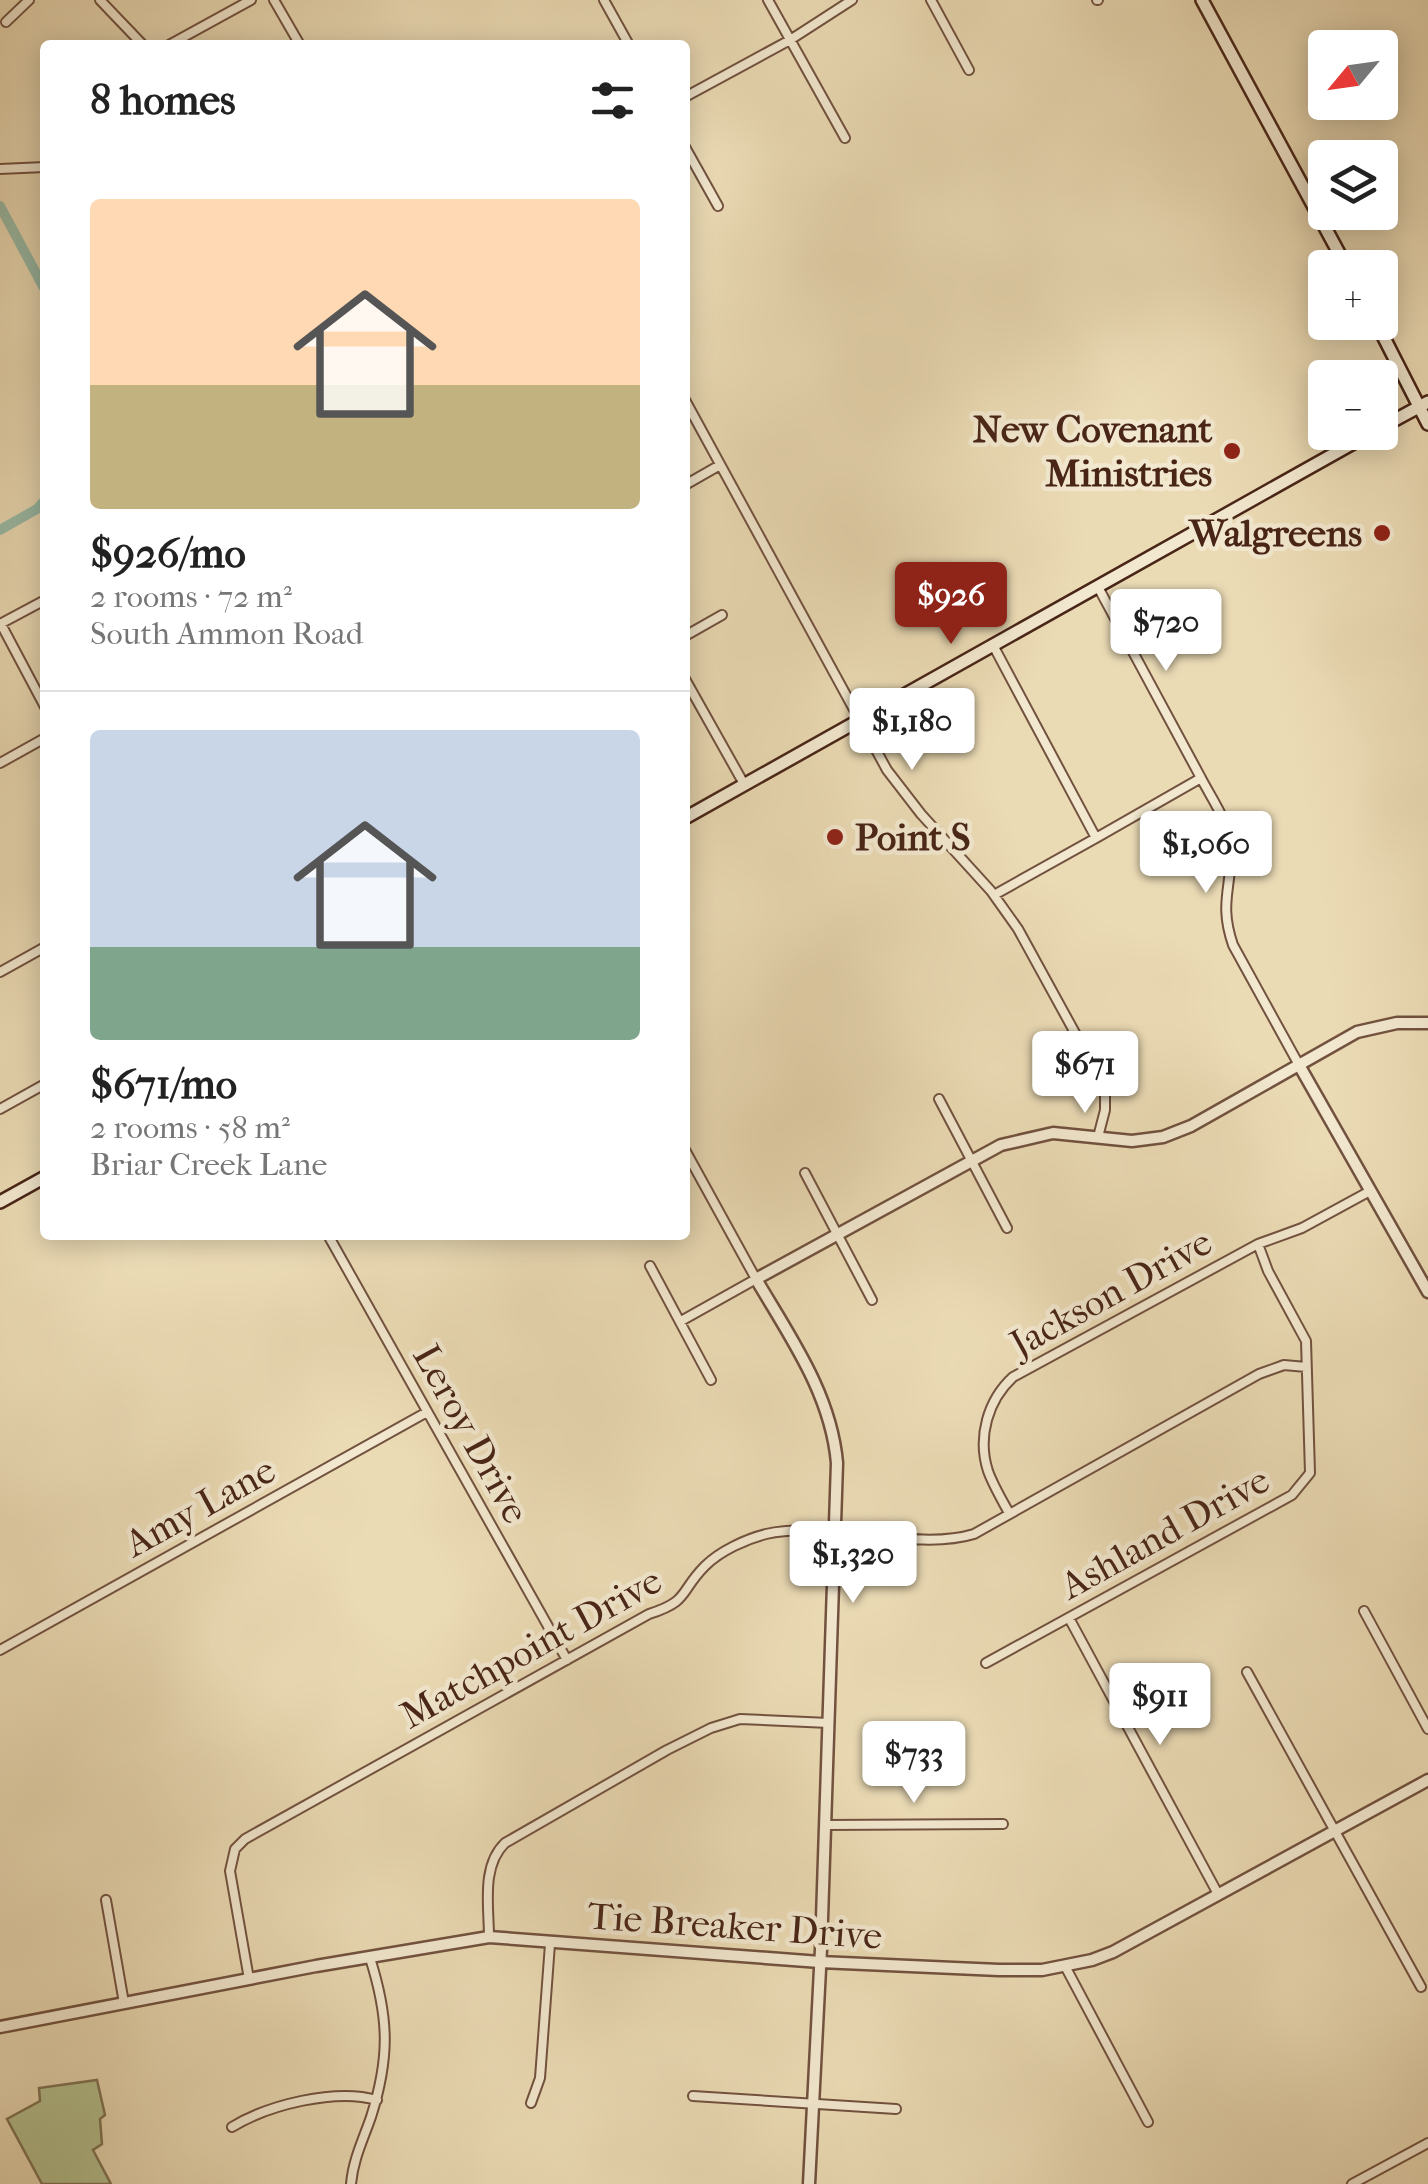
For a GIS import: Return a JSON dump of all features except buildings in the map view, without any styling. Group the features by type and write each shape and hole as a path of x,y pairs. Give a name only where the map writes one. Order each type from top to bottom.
{"main road":[{"path":"1202,0 1338,250"},
{"path":"1386,340 1423,404 1428,424"},
{"path":"1398,418 1423,404"},
{"path":"690,815 1341,450"},
{"path":"0,1202 40,1180"}],"street":[{"path":"6,22 29,0"},
{"path":"100,0 138,40"},
{"path":"178,40 251,0"},
{"path":"274,0 298,40"},
{"path":"604,0 627,40"},
{"path":"768,0 845,138"},
{"path":"690,94 790,40 852,0"},
{"path":"931,0 969,70"},
{"path":"690,155 718,206"},
{"path":"0,169 40,166"},
{"path":"690,409 887,770 1018,930 1098,1073 1105,1094 1098,1138"},
{"path":"690,482 720,465"},
{"path":"1098,587 1229,837 1231,853 1224,904 1233,945 1428,1292"},
{"path":"40,603 1,624 40,698"},
{"path":"690,633 722,616"},
{"path":"994,646 1096,838"},
{"path":"690,688 744,784"},
{"path":"0,763 40,741"},
{"path":"994,896 1201,778"},
{"path":"0,972 40,950"},
{"path":"681,1321 1001,1144 1054,1133 1132,1141 1163,1137 1191,1126 1369,1028 1428,1023"},
{"path":"0,1109 40,1087"},
{"path":"939,1099 1007,1228"},
{"path":"690,1159 825,1405 835,1438 829,1723 809,2184"},
{"path":"805,1173 872,1300"},
{"name":"Jackson Drive","path":"1010,1514 987,1469 985,1426 998,1391 1013,1377 1258,1244 1302,1228 1370,1191"},
{"name":"Leroy Drive","path":"331,1240 567,1660"},
{"name":"Ashland Drive","path":"986,1663 1292,1495 1303,1484 1310,1472 1306,1341 1268,1271 1258,1244"},
{"path":"650,1266 711,1380"},
{"name":"Matchpoint Drive","path":"250,1978 230,1871 235,1849 245,1839 649,1614 680,1602 704,1567 734,1547 769,1534 835,1532 948,1539 974,1534 1258,1374 1284,1365 1306,1367"},
{"name":"Amy Lane","path":"0,1650 428,1412"},
{"path":"1364,1611 1428,1729"},
{"path":"1068,1618 1218,1894"},
{"path":"1247,1672 1421,1987"},
{"path":"489,1938 490,1872 497,1851 505,1843 711,1728 740,1719 829,1723"},
{"name":"Tie Breaker Drive","path":"1,2025 250,1978 507,1937 550,1944 820,1962 1042,1970 1113,1952 1428,1780"},
{"path":"825,1824 1003,1824"},
{"path":"106,1900 124,2003"},
{"path":"531,2103 540,2078 550,1944"},
{"path":"350,2184 352,2166 387,2056 388,2034 370,1958"},
{"path":"1065,1966 1148,2122"},
{"path":"232,2127 253,2114 338,2095 376,2100"},
{"path":"694,2096 896,2109"},
{"path":"1352,2184 1428,2143"}],"green space":[{"path":"97,2080 105,2115 100,2119 102,2144 93,2150 111,2184 42,2184 7,2119 40,2101 39,2088"}],"waterway":[{"path":"0,206 40,281"},
{"path":"0,530 40,506"}],"place":[{"name":"New Covenant Ministries","path":"1232,451"},
{"name":"Walgreens","path":"1382,533"},
{"name":"Point S","path":"835,837"}]}
